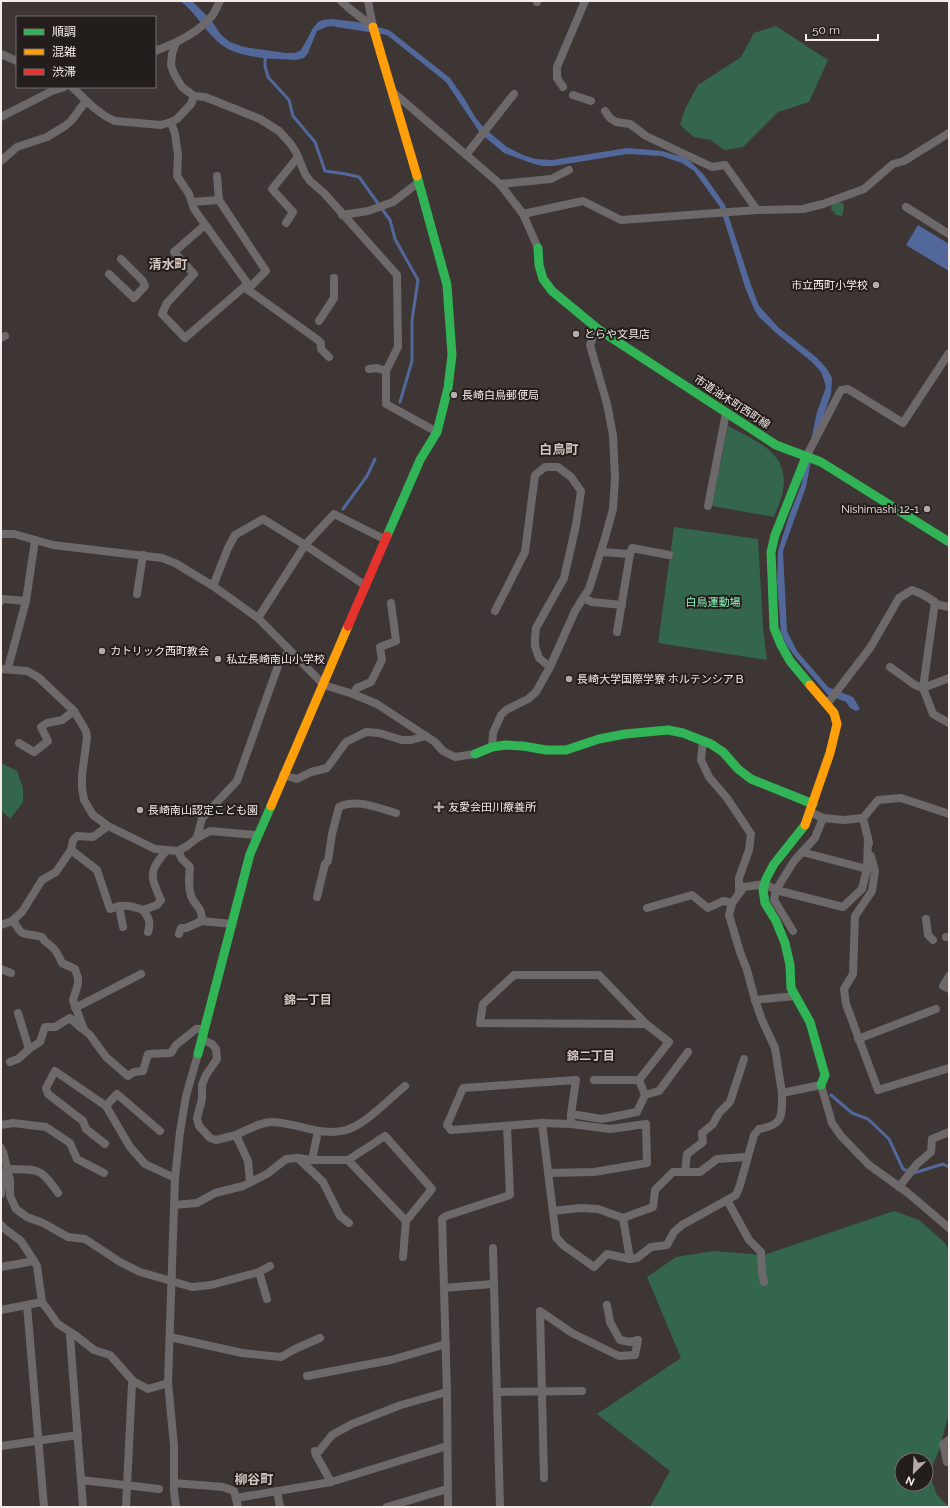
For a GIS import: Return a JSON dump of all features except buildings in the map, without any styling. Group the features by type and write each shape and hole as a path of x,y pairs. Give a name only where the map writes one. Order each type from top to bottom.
{"street":[{"path":"156,51 176,43 204,25 212,16 219,1"},
{"path":"341,1 374,27"},
{"path":"176,1507 174,1483 174,1445 168,1383 175,1178 186,1096 250,854 257,835 324,685 420,460 437,432 448,388 452,354 448,285 374,27 368,1"},
{"path":"563,86 557,78 557,67 585,1"},
{"path":"176,43 172,54 171,65 174,74 182,87 194,96 205,97 260,119 279,131 290,143 310,181 324,193 397,275 398,347 386,371 386,404 437,432"},
{"path":"1,54 16,61"},
{"path":"73,88 86,101 108,118 115,121 161,125 177,119 191,104 194,96"},
{"path":"1,117 50,89"},
{"path":"394,93 500,184 523,214 538,248"},
{"path":"466,155 488,129 514,94"},
{"path":"573,95 591,101"},
{"path":"1,161 17,147 47,137 65,126 71,121 86,101"},
{"path":"605,111 610,118 616,122 630,124 646,136 712,167 725,165 757,210"},
{"path":"171,122 175,134 178,155 176,176 189,194 194,209 247,287 318,340 321,349 329,357"},
{"path":"523,214 583,201 621,220 757,210 803,209 864,189 893,164 904,161 949,133"},
{"path":"286,223 293,212 272,189 298,157"},
{"path":"500,184 551,178 569,170"},
{"path":"205,225 174,252 194,274 167,303 162,314 185,338 266,271 219,200 217,176"},
{"path":"342,214 368,211 393,202 419,182"},
{"path":"192,202 219,200"},
{"path":"906,207 949,234"},
{"name":"市道油木町西町線","path":"538,248 539,265 543,279 552,291 598,329 776,445 821,462 949,542"},
{"path":"109,274 134,298 145,286 143,281 121,259"},
{"path":"319,321 334,298 334,278"},
{"path":"492,748 493,733 501,715 506,710 528,699 536,692 550,668 575,611 593,577 613,508 615,478 613,435 607,404 590,345 594,334 598,329"},
{"path":"949,353 903,423 848,389 841,390 806,457 775,535 771,552 774,628 781,646 790,661 834,713 837,724 812,808 805,825 774,864 766,879 764,890 765,903 776,921 785,943 790,965 791,988 810,1022 822,1063 825,1075 821,1085 832,1123 841,1136 868,1165 908,1193 949,1228"},
{"path":"370,369 377,368 386,371"},
{"path":"708,506 726,413"},
{"path":"495,611 525,552 535,475 545,467 558,467 571,476 581,491 576,525 564,578 536,628 535,646 539,658 550,668"},
{"path":"258,618 305,545 334,514 386,540"},
{"path":"213,586 228,548 235,535 263,519 366,586"},
{"path":"2,532 53,545 143,555 162,558 175,563 213,586 258,618 324,685 353,694 377,704 435,742 444,751 454,757 475,754 505,745 546,750 566,750 600,739 625,734 668,730 683,733 711,744 723,752 738,769 751,779 812,808 823,818 844,820 863,818 878,800 891,798 901,798 949,814"},
{"path":"35,540 26,601 4,668 27,671 38,677 74,711 86,731 87,738 82,775 82,788 84,800 93,815 108,826 155,849 178,851 210,831 257,835"},
{"path":"618,632 632,548 669,555"},
{"path":"601,552 630,554"},
{"path":"137,594 143,555"},
{"path":"827,704 870,648 899,598 912,590 922,594 935,602 935,604 949,607"},
{"path":"583,598 592,602 622,605"},
{"path":"1,601 3,599 26,601"},
{"path":"353,694 357,688 371,682 382,660 380,647 396,641 391,603"},
{"path":"935,604 923,688 933,714 949,723"},
{"path":"197,838 202,818 237,781 279,663 290,651"},
{"path":"890,667 923,688 949,678"},
{"path":"19,743 34,752 48,741 41,727 47,722 62,720 74,711"},
{"path":"284,775 298,779 311,772 327,768 346,742 366,732 402,740 411,740 426,736"},
{"path":"703,741 701,760 710,777 727,798 751,834 749,850 739,878 739,893"},
{"path":"316,897 325,864 328,861 332,834 339,807 345,804 355,803 375,807 396,814"},
{"path":"793,931 774,900 776,890 794,861 814,838 823,818"},
{"path":"863,818 875,871 872,891 855,916 853,974 844,989 846,1004 858,1039 878,1090 949,1068"},
{"path":"1,925 13,920 22,912 42,880 56,872 71,850 77,836 94,837 108,826"},
{"path":"542,1123 556,1237 564,1245 594,1267 607,1254 630,1259 637,1258 650,1247 666,1245 674,1232 682,1225 736,1194 754,1135 758,1129 770,1128 776,1124 782,1114 782,1093 775,1048 762,1020 755,1000 729,915 732,902 744,887 765,884 776,890 843,907 862,889 867,869 868,838"},
{"path":"71,850 97,870 110,909 119,906 130,906 143,910 150,919 148,932"},
{"path":"143,910 157,905 161,900 152,879 156,862 167,850"},
{"path":"178,851 182,859 190,867 188,882 191,895 202,912 202,921"},
{"path":"802,852 867,869"},
{"path":"647,908 692,895 708,908 723,901 732,902"},
{"path":"119,906 123,927"},
{"path":"926,919 928,936 933,940"},
{"path":"13,920 20,932 42,937 44,941 56,952 62,963 75,969 78,984 73,1000 84,1030"},
{"path":"179,934 181,928 186,928 202,921 232,924"},
{"path":"1,969 10,973"},
{"path":"75,1008 141,974"},
{"path":"639,1080 669,1042 646,1024 599,975 514,975 483,1004 480,1024 646,1024"},
{"path":"949,976 943,986 949,989"},
{"path":"755,1000 795,996"},
{"path":"858,1039 936,1009"},
{"path":"18,1013 29,1049"},
{"path":"10,1062 18,1059 40,1042 45,1027 55,1026 70,1018 90,1035 106,1056 128,1076 134,1072 144,1071 148,1054 171,1053 176,1045 196,1029 204,1029"},
{"path":"202,1039 212,1044 216,1048 217,1059 206,1075 202,1085 202,1099 197,1118 199,1126 210,1138 216,1140 236,1135 261,1124 272,1122 318,1131 346,1130 365,1120 405,1086"},
{"path":"645,1095 659,1091 688,1052"},
{"path":"685,1172 687,1154 703,1142 702,1133 713,1124 719,1113 730,1102 744,1059"},
{"path":"105,1144 86,1130 83,1121 48,1094 46,1088 55,1071 106,1106 130,1147 145,1164 175,1178"},
{"path":"548,1173 594,1172 647,1163 646,1124 610,1129 571,1124 542,1123 451,1130 446,1125 462,1088 576,1080 571,1124"},
{"path":"594,1080 639,1080"},
{"path":"571,1114 602,1119 638,1112 645,1095 639,1080"},
{"path":"782,1093 821,1085"},
{"path":"106,1106 117,1094 160,1131"},
{"path":"1,1125 12,1123 46,1127 70,1143 77,1159 104,1173"},
{"path":"448,1507 446,1344 442,1220 446,1216 510,1195 507,1126"},
{"path":"312,1160 318,1131"},
{"path":"899,1187 917,1164 931,1152 932,1139 949,1132"},
{"path":"236,1135 248,1161 250,1182"},
{"path":"174,1205 197,1203 215,1193 243,1186 267,1174 286,1159 348,1160 385,1136 432,1189 406,1221 403,1257"},
{"path":"1,1148 10,1180 10,1196 16,1209 27,1217 43,1223 68,1237 85,1239 120,1262 140,1272 192,1287 211,1284 259,1272 270,1266"},
{"path":"553,1211 580,1208 598,1209 623,1218 653,1207 655,1190 673,1172 700,1172 717,1159 747,1157"},
{"path":"298,1158 323,1182 340,1216 349,1223"},
{"path":"348,1160 406,1221"},
{"path":"7,1169 35,1169 42,1173 58,1193"},
{"path":"1,1194 4,1174 7,1169"},
{"path":"727,1200 748,1240 761,1252 764,1282"},
{"path":"623,1218 630,1259"},
{"path":"1,1225 21,1241 37,1266 42,1302 58,1324 94,1350 110,1355 133,1381 148,1389 168,1383"},
{"path":"493,1248 500,1507"},
{"path":"1,1267 34,1261"},
{"path":"259,1272 267,1298"},
{"path":"444,1288 493,1284"},
{"path":"1,1310 42,1302"},
{"path":"27,1305 44,1507"},
{"path":"544,1478 540,1311 572,1333 619,1356 635,1355 638,1340 630,1342 620,1340 610,1322 607,1305"},
{"path":"72,1333 70,1336 83,1507"},
{"path":"170,1337 242,1353 281,1357 294,1349 320,1338"},
{"path":"307,1376 391,1360 446,1344"},
{"path":"126,1507 133,1381"},
{"path":"497,1392 582,1391"},
{"path":"331,1482 316,1452 332,1435 352,1424 401,1405 447,1393"},
{"path":"1,1446 78,1435"},
{"path":"947,1462 943,1444 949,1440"},
{"path":"236,1498 331,1482 447,1446"},
{"path":"81,1480 159,1489"},
{"path":"174,1483 223,1487 234,1491 238,1507"},
{"path":"387,1507 447,1489"},
{"path":"277,1492 280,1507"}],"green space":[{"path":"776,26 828,60 809,102 778,112 743,147 724,150 711,140 694,137 680,125 685,109 698,85 741,57 754,33"},
{"path":"839,202 843,203 844,208 842,216 836,215 831,209 832,204"},
{"path":"728,426 768,449 776,457 781,466 784,477 783,490 781,500 774,517 712,506"},
{"name":"白鳥運動場","path":"674,527 758,539 763,627 767,660 658,643"},
{"path":"1,763 17,771 23,788 23,802 10,819 1,810"},
{"path":"894,1211 919,1220 945,1243 949,1251 949,1414 934,1462 934,1452 894,1452 894,1492 934,1492 934,1487 937,1495 949,1507 650,1507 670,1471 597,1414 681,1358 647,1277 676,1257 713,1251 764,1255"}],"water":[{"path":"180,1 192,1 212,21 221,35 230,42 244,47 286,53 300,51 313,28 318,22 323,20 332,19 357,22 389,30 450,78 475,117 484,128 507,147 523,155 535,159 552,160 627,148 662,151 685,158 704,175 725,205 759,306 779,328 816,357 827,369 832,378 831,394 815,441 806,487 783,551 787,631 797,651 828,687 853,697 860,709 856,711 850,708 846,702 828,695 793,654 781,633 777,581 778,551 790,513 801,486 817,412 826,387 824,380 821,372 812,362 776,333 759,317 754,309 745,287 720,207 694,171 682,163 661,156 628,154 553,166 534,164 504,153 480,133 446,82 387,35 331,26 317,31 308,53 304,58 296,60 254,57 233,51 216,40 190,10"},
{"path":"918,225 949,244 949,271 906,245"}],"waterway":[{"path":"265,54 265,66 268,77 289,100 293,116 315,142 325,171 359,177 390,220 395,239 418,280 412,320 412,361 400,402"},
{"path":"343,509 367,476 375,459"},
{"path":"831,1095 852,1113 868,1119 889,1139 903,1169 914,1173 943,1164 949,1167"}],"traffic: fast":[{"path":"387,536 420,460 437,432 448,388 452,355 447,285 417,176"},
{"path":"538,248 539,265 543,279 552,291 598,329 776,445 821,462 949,542"},
{"path":"806,457 775,535 771,552 774,628 790,661 810,685"},
{"path":"475,754 492,747 505,745 546,750 566,750 599,739 625,734 668,730 683,733 711,744 723,752 738,769 751,779 813,804"},
{"path":"198,1054 250,854 271,806"},
{"path":"805,825 774,864 766,879 763,890 765,903 776,921 785,943 790,965 791,988 810,1022 825,1075 821,1085"}],"traffic: slow":[{"path":"373,27 417,176"},
{"path":"271,806 348,626"},
{"path":"805,825 830,753 837,724 834,713 810,685"}],"traffic: jam":[{"path":"348,626 387,536"}],"place":[{"name":"市立西町小学校","path":"876,285"},
{"name":"とらや文具店","path":"576,334"},
{"name":"長崎白鳥郵便局","path":"454,395"},
{"name":"Nishimashi 12-1","path":"927,509"},
{"name":"カトリック西町教会","path":"102,651"},
{"name":"私立長崎南山小学校","path":"218,659"},
{"name":"長崎大学国際学寮 ホルテンシアＢ","path":"569,679"},
{"name":"友愛会田川療養所","path":"439,807"},
{"name":"長崎南山認定こども園","path":"140,810"}],"district":[{"name":"清水町","path":"168,264"},
{"name":"白鳥町","path":"559,449"},
{"name":"錦一丁目","path":"308,1000"},
{"name":"錦二丁目","path":"591,1056"},
{"name":"柳谷町","path":"254,1479"}]}
